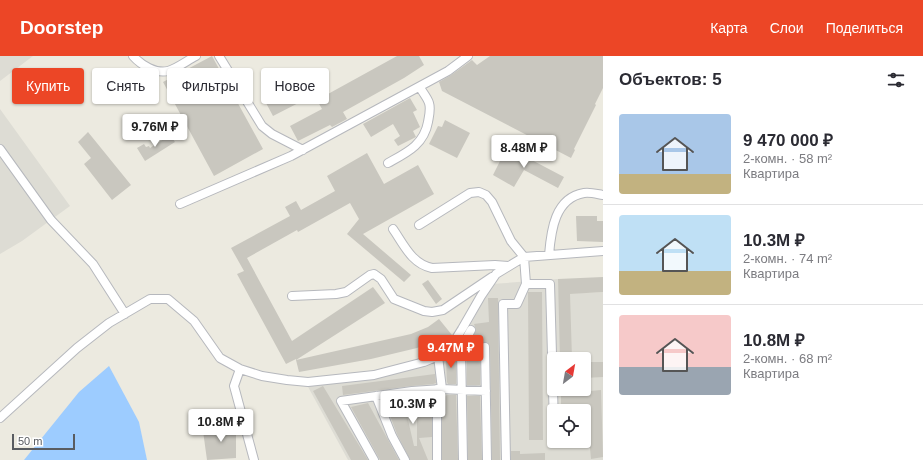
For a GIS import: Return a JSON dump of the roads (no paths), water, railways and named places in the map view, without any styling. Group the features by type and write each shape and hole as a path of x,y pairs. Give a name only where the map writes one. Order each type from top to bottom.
{"lane":[{"path":"134,56 144,65 160,71 168,71 196,56"},
{"path":"219,56 262,126 272,134 304,150"},
{"path":"180,204 304,150 448,71 468,56"},
{"path":"388,163 414,148 421,140 427,129 429,103 420,86"},
{"path":"0,149 51,220 93,264 124,314"},
{"path":"419,225 470,193 479,192 486,195 492,202 511,241 524,257 526,284 517,304 503,304 506,460"},
{"path":"549,255 550,232 553,223 568,199 586,193 603,195"},
{"path":"393,229 414,259 426,267 508,266"},
{"path":"292,296 336,294 346,292 370,275 374,274 381,279 394,299 424,311 432,312 443,310 508,266 524,257 603,251"},
{"path":"0,418 77,348 109,323 150,299 168,299 194,321 220,358 240,369 262,376 308,382 374,375 424,362 438,356 452,345 496,274"},
{"path":"526,284 550,284 553,404"},
{"path":"463,460 461,348 471,330"},
{"path":"485,347 488,460"},
{"path":"437,460 440,389 438,356"},
{"path":"240,369 234,386 254,460"},
{"path":"374,460 341,402 412,391 440,389 486,390"},
{"path":"376,396 392,436 405,460"}],"water":[{"path":"109,366 139,422 147,460 24,460 79,392"}]}
